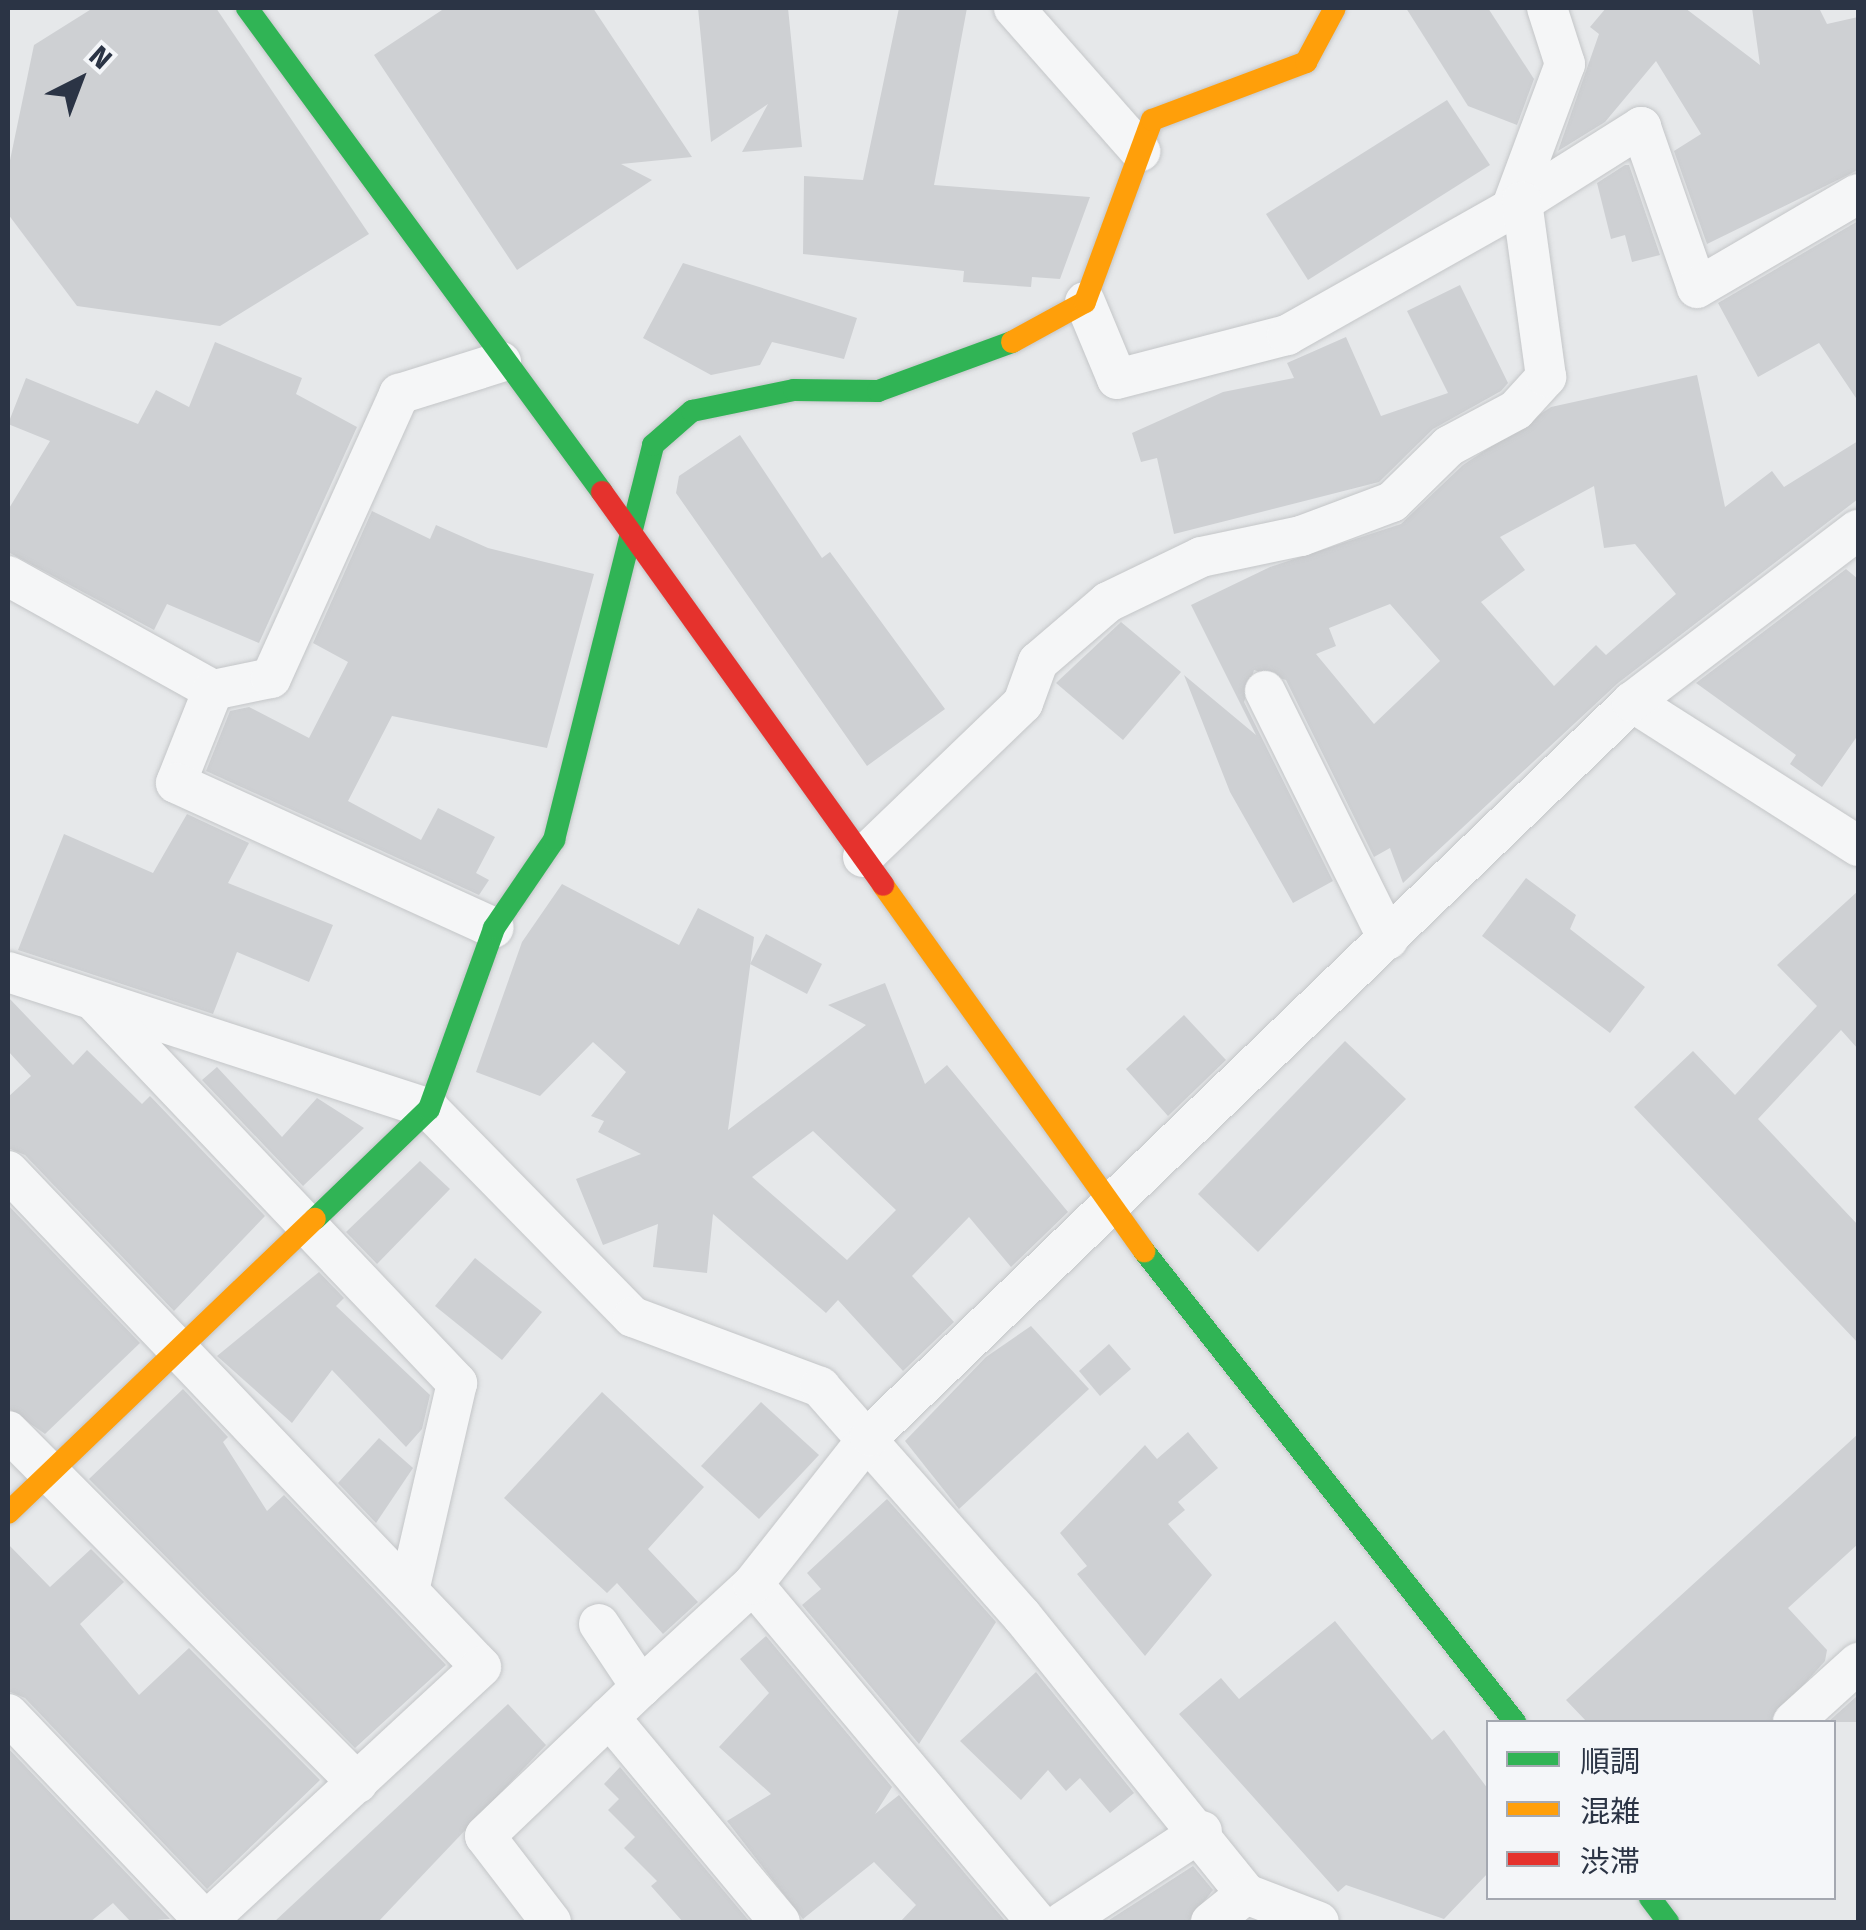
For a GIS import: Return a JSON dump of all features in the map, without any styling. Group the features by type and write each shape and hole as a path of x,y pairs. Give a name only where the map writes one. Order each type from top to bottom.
{"street":[{"path":"247,8 501,362 638,536 1110,1208 1513,1720"},
{"path":"1014,8 1140,151"},
{"path":"8,1513 428,1109 494,928 554,840 638,536 653,444 692,411 794,390 878,390 976,362 1085,302 1152,120 1306,62 1336,8"},
{"path":"863,857 1023,703 1038,662 1108,602 1201,557 1301,536 1392,502 1449,446 1516,410 1546,377 1517,205 1565,64 1548,8"},
{"path":"1085,302 1116,379 1287,335 1517,205 1641,127 1697,288 1858,194"},
{"path":"8,576 213,690 272,678 399,394 501,362"},
{"path":"552,1922 485,1836 754,1584 870,1436 1632,702 1858,530"},
{"path":"213,690 176,783 494,928"},
{"path":"1265,691 1388,939"},
{"path":"1632,702 1858,846"},
{"path":"8,972 428,1109 633,1316 820,1387 870,1436 1202,1831 1246,1894 1319,1922"},
{"path":"94,1001 306,1228 457,1382 410,1591"},
{"path":"8,1170 481,1667 206,1922 8,1714"},
{"path":"8,1431 357,1783"},
{"path":"754,1584 1037,1922"},
{"path":"599,1624 640,1688"},
{"path":"1795,1720 1858,1663"},
{"path":"609,1718 780,1922"},
{"path":"1064,1922 1202,1831"},
{"path":"1211,1922 1246,1894"},
{"path":"1652,1900 1668,1922"}],"building":[{"path":"93,8 216,8 369,234 220,326 77,306 8,214 8,170 34,45"},
{"path":"445,8 593,8 692,157 621,164 652,180 517,270 374,55"},
{"path":"698,8 788,8 802,147 742,152 768,104 711,142"},
{"path":"899,8 967,8 934,185 1090,197 1060,279 1032,277 1031,287 963,282 964,271 803,254 804,176 863,180"},
{"path":"1406,8 1488,8 1534,79 1517,125 1468,106"},
{"path":"1606,8 1685,8 1760,65 1752,8 1819,8 1827,24 1858,17 1858,170 1707,244 1674,151 1701,134 1656,61 1605,122 1558,151 1599,34 1590,27"},
{"path":"1447,100 1490,165 1308,280 1266,214"},
{"path":"1629,165 1660,255 1632,262 1625,235 1611,239 1597,183"},
{"path":"1858,221 1858,401 1819,343 1758,377 1718,303"},
{"path":"683,263 857,318 844,359 772,342 760,365 711,375 643,338"},
{"path":"1460,285 1508,383 1501,391 1433,429 1379,482 1174,534 1157,458 1141,462 1132,433 1223,392 1294,378 1287,363 1346,337 1381,416 1448,393 1407,311"},
{"path":"215,342 302,378 296,394 357,427 259,643 167,604 154,630 8,552 8,510 50,441 8,424 26,378 138,424 156,390 189,407"},
{"path":"1697,375 1725,507 1772,471 1784,487 1858,441 1858,499 1618,683 1403,883 1390,848 1374,857 1286,680 1254,670 1244,702 1333,881 1293,903 1230,792 1184,675 1256,735 1191,605 1270,567 1401,524 1463,465 1551,407","holes":["1594,486 1604,548 1635,544 1676,594 1606,655 1596,645 1554,686 1481,602 1525,570 1500,537","1390,604 1440,661 1374,724 1316,654 1336,646 1329,628"]},
{"path":"740,435 822,558 830,552 945,709 867,766 676,493 679,476"},
{"path":"372,511 430,539 436,525 488,548 594,574 547,748 392,716 348,801 421,840 438,808 495,837 476,873 489,880 479,895 206,771 230,711 249,707 309,738 348,662 313,643"},
{"path":"1846,569 1858,579 1858,735 1822,787 1790,764 1796,755 1696,683"},
{"path":"1121,622 1181,672 1123,740 1056,683"},
{"path":"187,814 249,843 228,883 333,925 309,982 237,952 213,1014 18,950 64,834 153,873"},
{"path":"1526,878 1576,915 1570,929 1645,987 1610,1033 1482,936"},
{"path":"562,884 679,945 698,908 754,937 728,1130 866,1025 828,1005 885,983 925,1084 947,1065 1068,1212 1011,1267 969,1217 912,1276 954,1322 903,1371 838,1300 826,1313 713,1214 707,1273 653,1267 658,1224 603,1245 576,1179 641,1154 598,1132 604,1121 591,1116 626,1072 593,1042 540,1096 476,1072 522,942","holes":["813,1131 896,1210 847,1260 752,1177"]},
{"path":"1858,891 1858,1049 1841,1030 1758,1119 1858,1225 1858,1343 1634,1107 1693,1051 1735,1095 1817,1006 1777,965"},
{"path":"766,934 822,964 807,994 750,964"},
{"path":"8,997 73,1065 87,1050 142,1104 150,1096 265,1216 174,1311 25,1155 8,1148 8,1097 31,1076 8,1051"},
{"path":"1184,1015 1226,1060 1168,1116 1126,1069"},
{"path":"1345,1041 1406,1099 1258,1252 1198,1194"},
{"path":"217,1067 282,1137 317,1098 364,1128 303,1186 202,1080"},
{"path":"420,1161 450,1189 377,1264 346,1232"},
{"path":"8,1205 140,1343 45,1434 8,1408"},
{"path":"475,1258 542,1312 502,1360 435,1306"},
{"path":"319,1272 344,1298 336,1306 430,1395 422,1429 406,1447 332,1370 292,1423 217,1356"},
{"path":"1031,1326 1089,1389 959,1509 905,1441 986,1357"},
{"path":"1109,1344 1131,1369 1100,1396 1079,1371"},
{"path":"183,1389 228,1437 223,1442 267,1511 284,1495 446,1665 355,1748 89,1479"},
{"path":"602,1392 704,1487 648,1549 698,1602 663,1634 617,1583 607,1593 504,1498"},
{"path":"761,1402 819,1455 759,1519 701,1466"},
{"path":"1188,1432 1218,1468 1178,1502 1185,1510 1168,1524 1212,1575 1145,1656 1077,1574 1087,1566 1060,1533 1145,1445 1157,1459"},
{"path":"1858,1434 1858,1544 1788,1608 1827,1650 1825,1661 1772,1720 1585,1720 1566,1700"},
{"path":"379,1438 413,1468 376,1523 338,1483"},
{"path":"887,1499 996,1622 919,1744 802,1605 821,1589 807,1573"},
{"path":"8,1544 50,1587 91,1549 124,1582 80,1624 139,1695 189,1648 320,1780 207,1889 25,1698 8,1691"},
{"path":"1335,1621 1432,1740 1444,1730 1486,1786 1486,1875 1444,1919 1346,1885 1338,1892 1179,1714 1221,1678 1239,1699"},
{"path":"766,1636 892,1787 875,1814 899,1795 1006,1922 900,1922 916,1905 874,1862 803,1919 727,1821 771,1794 719,1747 769,1693 740,1659"},
{"path":"1036,1672 1134,1793 1110,1813 1080,1778 1066,1791 1048,1770 1021,1800 960,1741"},
{"path":"1858,1695 1858,1722 1830,1720"},
{"path":"508,1704 546,1745 378,1922 274,1922"},
{"path":"8,1748 170,1919 131,1922 113,1903 90,1922 8,1922"},
{"path":"620,1767 750,1922 683,1922 651,1886 657,1881 624,1848 635,1837 608,1810 619,1799 604,1784"},
{"path":"1193,1866 1213,1890 1188,1922 1106,1922"}],"traffic: fast":[{"path":"247,8 602,492"},
{"path":"315,1219 429,1109 494,928 554,840 653,445 692,411 794,390 878,391 1012,342"},
{"path":"1144,1251 1513,1720"},
{"path":"1652,1900 1668,1922"}],"traffic: slow":[{"path":"1012,342 1085,302 1152,120 1306,62 1335,8"},
{"path":"883,885 1144,1251"},
{"path":"8,1513 315,1219"}],"traffic: jam":[{"path":"602,492 883,885"}]}
